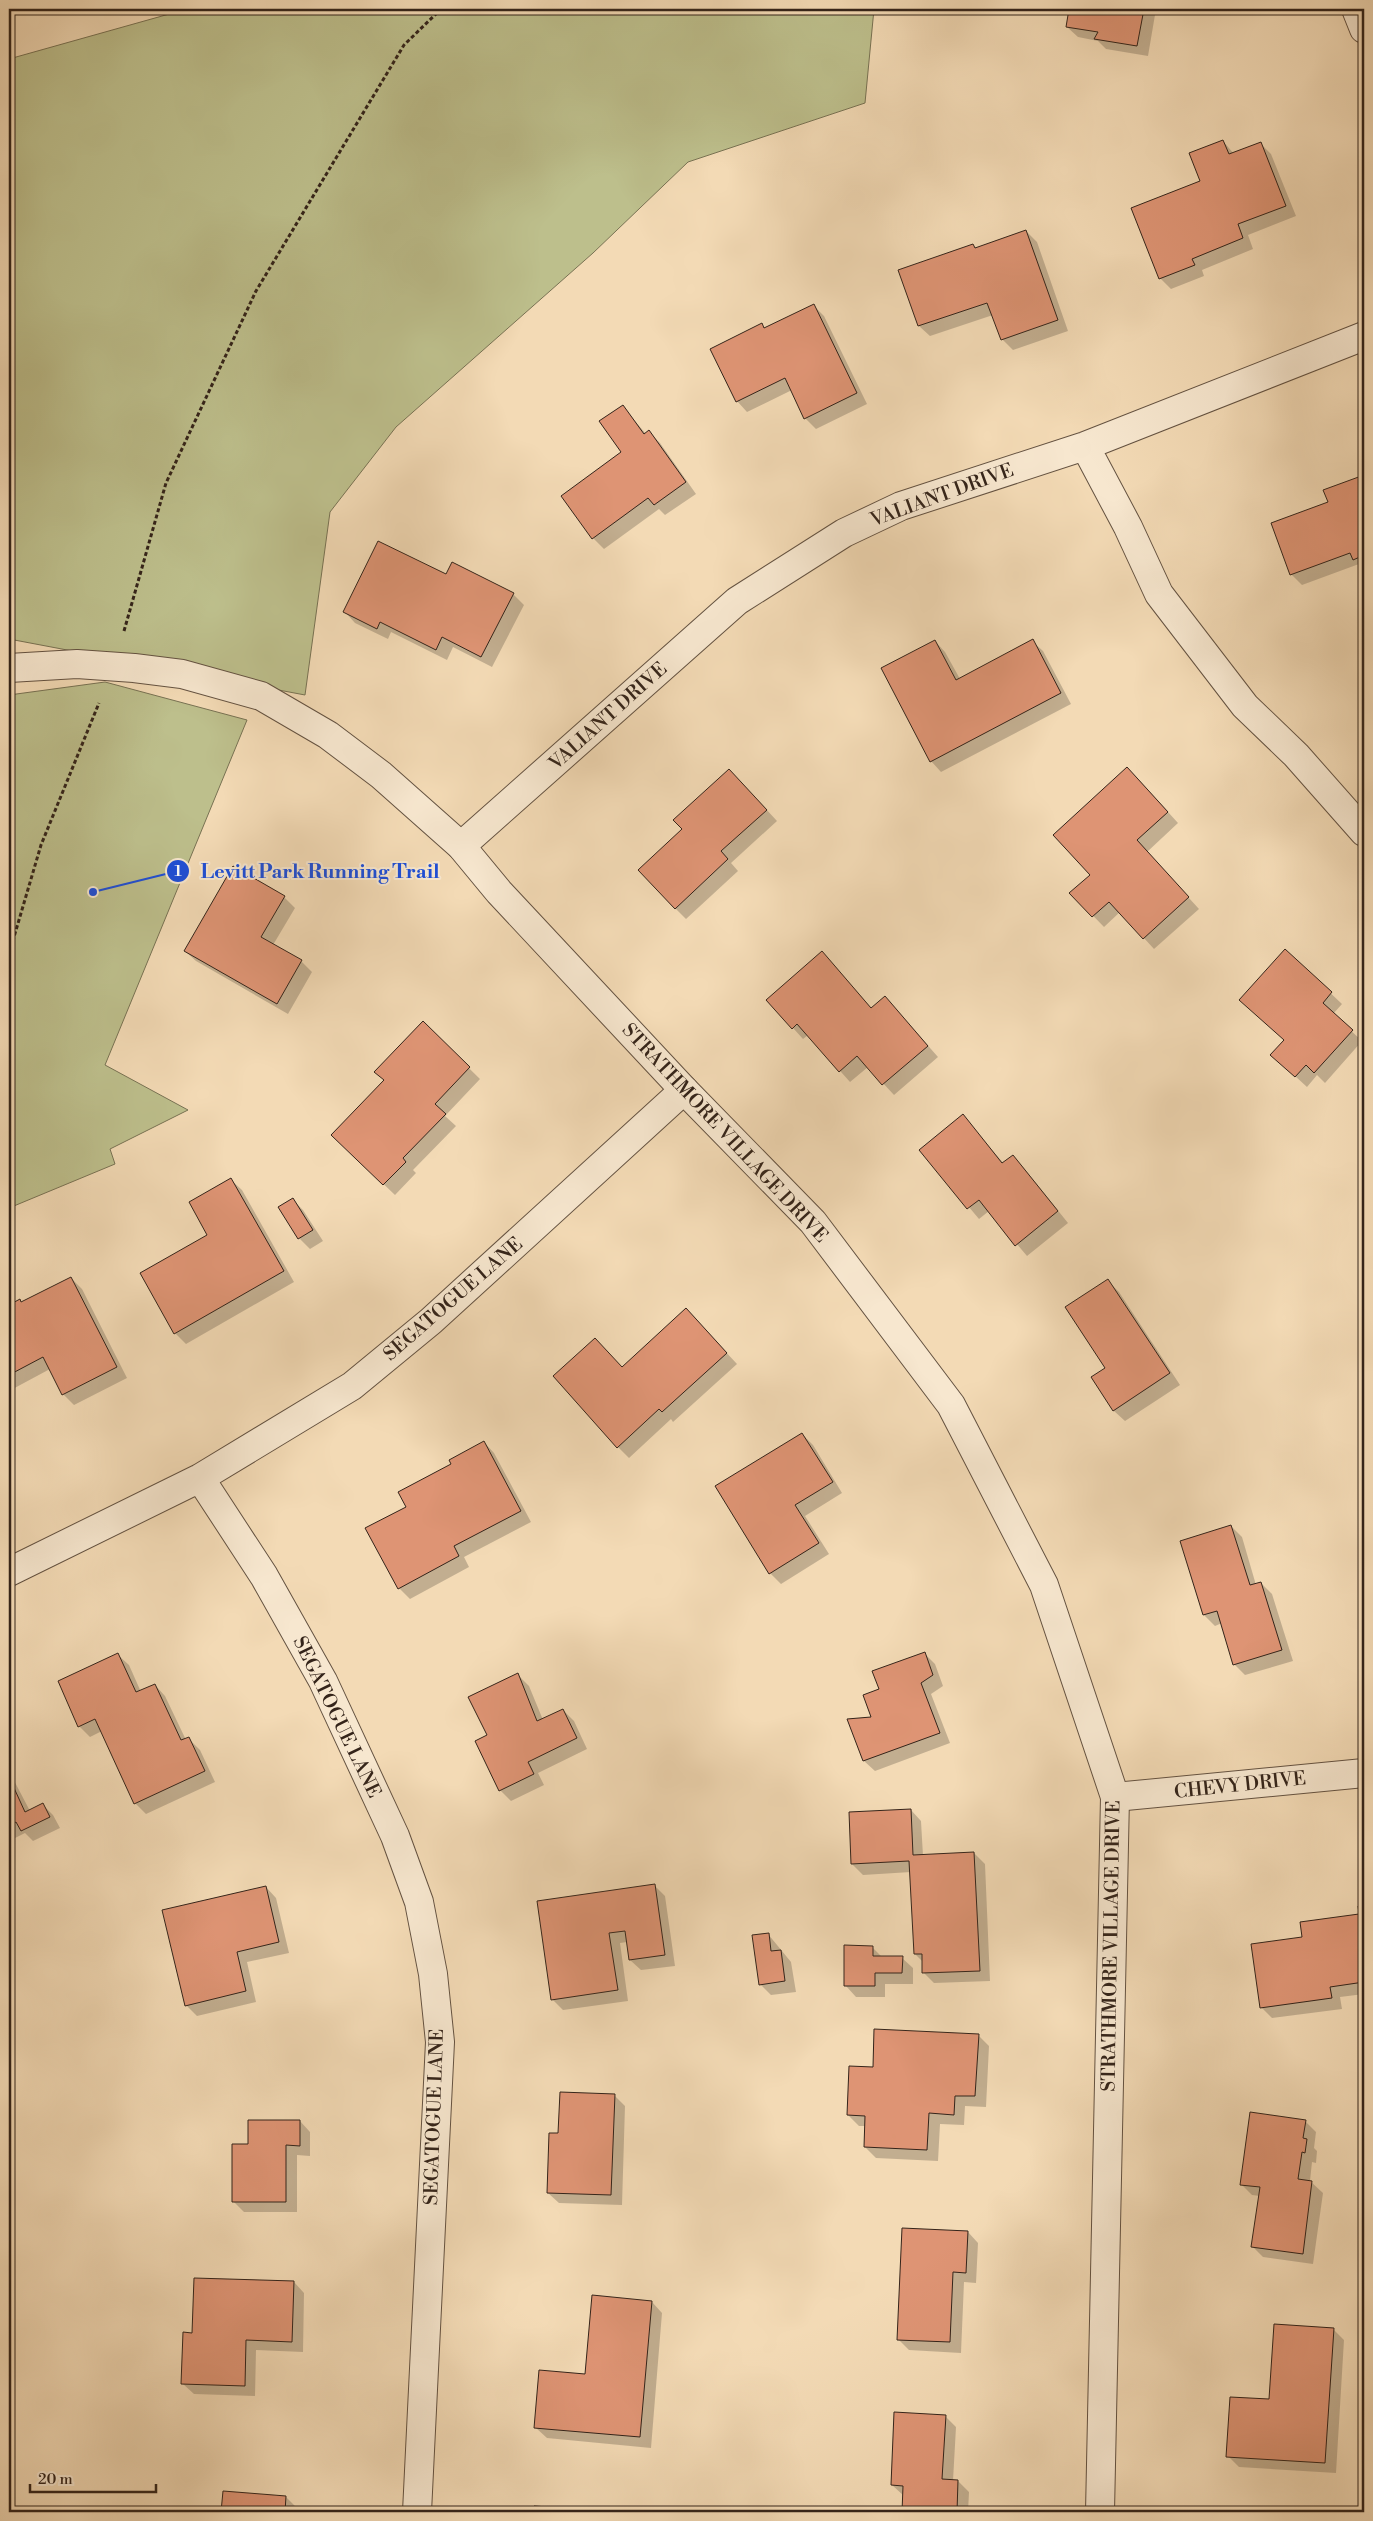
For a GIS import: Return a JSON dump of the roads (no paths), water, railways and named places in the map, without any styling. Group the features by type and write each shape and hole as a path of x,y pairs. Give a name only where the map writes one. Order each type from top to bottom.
{"street":[{"path":"1356,9 1364,29"},
{"name":"VALIANT DRIVE","path":"461,846 745,596 844,533 901,506 1085,446 1364,336"},
{"path":"1085,446 1128,527 1158,594 1245,706 1296,755 1364,832"},
{"name":"STRATHMORE VILLAGE DRIVE","path":"9,668 77,664 182,674 261,696 328,735 381,775 461,846 499,892 684,1090 813,1222 951,1405 1044,1585 1115,1798 1100,2512"},
{"name":"SEGATOGUE LANE","path":"9,1572 200,1478 352,1386 431,1321 684,1090"},
{"name":"SEGATOGUE LANE","path":"200,1478 264,1576 322,1681 395,1836 418,1902 422,1920 433,1974 440,2042 417,2512"},
{"name":"CHEVY DRIVE","path":"1115,1798 1364,1773"}],"place":[{"name":"Levitt Park Running Trail","path":"93,892"}]}
